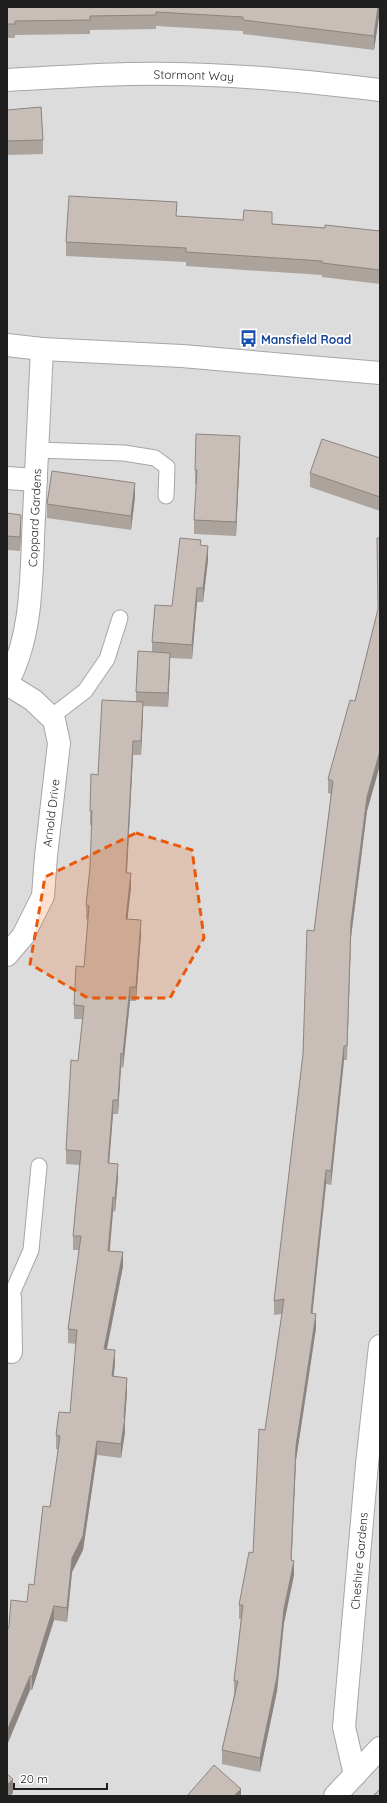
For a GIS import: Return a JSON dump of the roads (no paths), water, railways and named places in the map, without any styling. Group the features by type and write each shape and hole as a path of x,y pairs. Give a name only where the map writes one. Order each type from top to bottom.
{"street":[{"name":"Stormont Way","path":"7,80 129,74 210,76 323,83 380,90"},
{"path":"7,345 42,349 182,356 380,373"},
{"name":"Coppard Gardens","path":"7,684 16,666 26,625 31,576 42,349"},
{"path":"7,478 36,480"},
{"name":"Arnold Drive","path":"7,684 33,700 54,720 59,743 43,896 23,936 7,955"},
{"path":"9,1298 11,1352"},
{"name":"Cheshire Gardens","path":"355,1775 344,1727 380,1346"},
{"path":"335,1796 380,1748"}],"lane":[{"path":"37,450 124,453 155,458 167,467 166,496"},
{"path":"51,717 85,691 107,659 120,618"},
{"path":"9,1298 31,1250 39,1166"}],"place":[{"name":"Mansfield Road","path":"248,339"}]}
